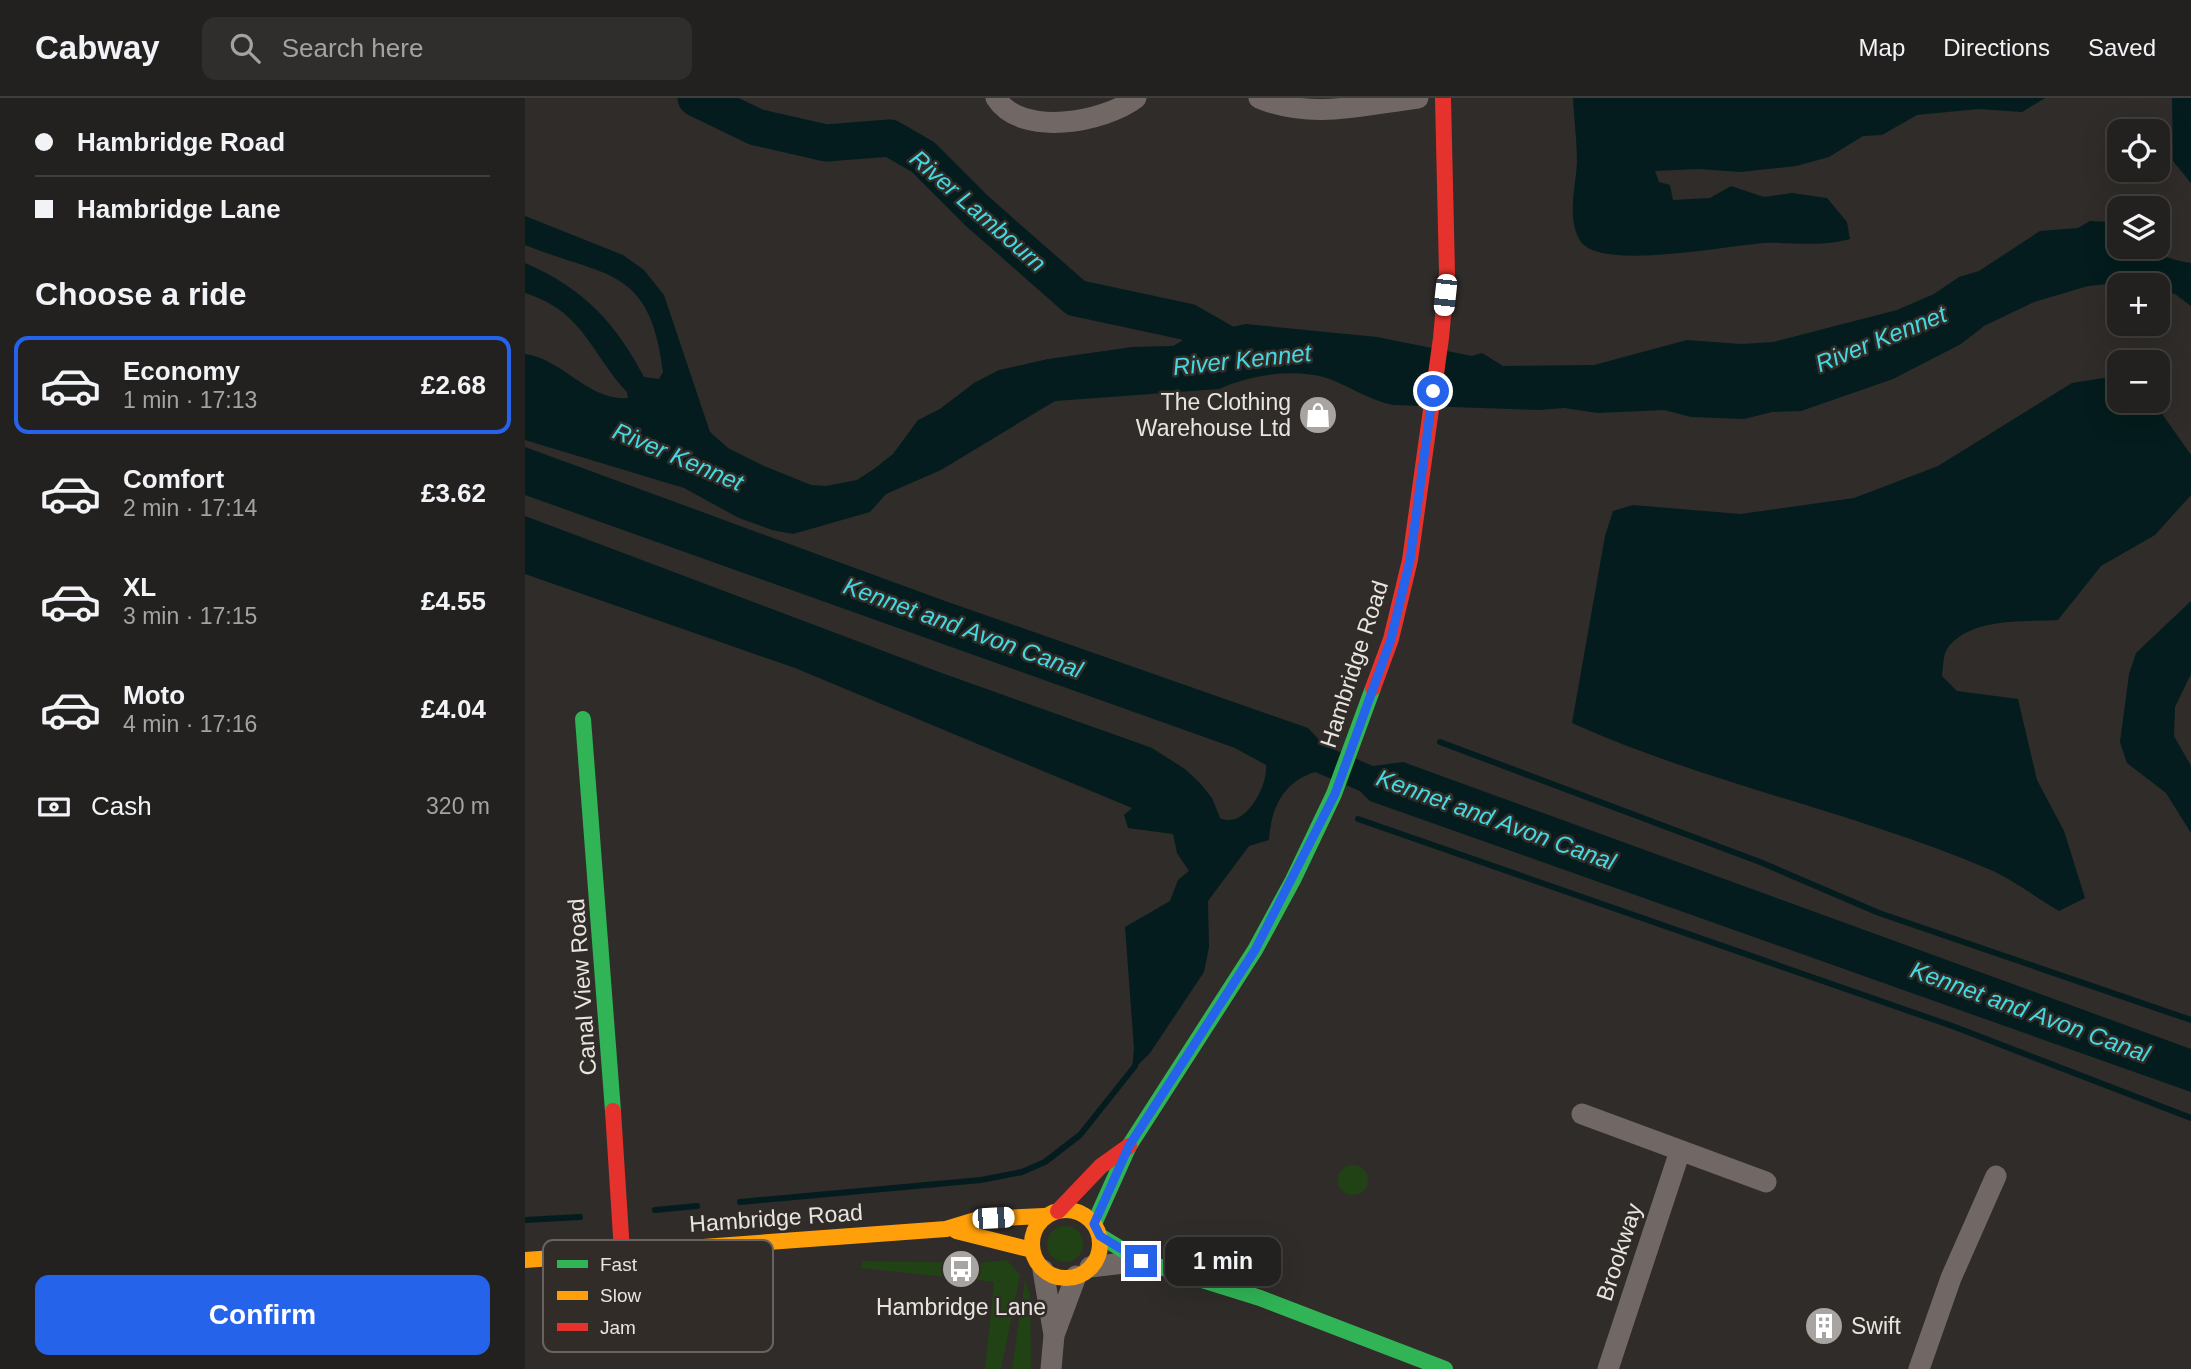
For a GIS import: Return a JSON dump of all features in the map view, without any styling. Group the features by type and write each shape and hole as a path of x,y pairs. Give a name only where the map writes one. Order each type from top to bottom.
{"main road":[{"name":"Hambridge Road","path":"1097,1230 1129,1146 1255,950 1335,794 1391,639 1410,560 1441,338 1447,261 1443,98"},
{"name":"Canal View Road","path":"583,719 604,962 621,1240"},
{"name":"Hambridge Road","path":"773,1241 946,1229 979,1219 1051,1214 1101,1166 1129,1146"},
{"path":"1097,1230 1099,1251 1083,1271 1061,1277 1044,1270 1032,1250 1033,1234 1051,1214 1081,1214 1097,1230 1141,1261 1259,1298 1445,1369"},
{"name":"Hambridge Road","path":"946,1229 1032,1250"},
{"name":"Hambridge Road","path":"525,1260 543,1259"}],"street":[{"path":"995,107 1024,119 1051,122 1090,119 1125,107 1136,98"},
{"path":"1259,98 1285,108 1310,112 1417,98"},
{"path":"1582,1114 1766,1182"},
{"name":"Brookway","path":"1608,1369 1680,1151"},
{"path":"1919,1369 1951,1278 1996,1176"},
{"path":"1054,1335 1083,1271 1141,1261"},
{"path":"1044,1270 1054,1335 1051,1369"}],"green space":[{"path":"1353,1165 1363,1170 1368,1180 1363,1190 1353,1195 1343,1190 1338,1180 1343,1170"},
{"path":"1065,1226 1078,1231 1083,1244 1078,1257 1065,1262 1052,1257 1047,1244 1052,1231"},
{"path":"1007,1260 1020,1275 1001,1369 985,1369 994,1282 861,1268 862,1261 976,1263"},
{"path":"1025,1280 1030,1294 1031,1369 1012,1369"}],"water":[{"path":"1573,98 2045,98 2022,112 1978,109 1917,115 1882,135 1863,136 1829,157 1796,166 1740,172 1699,169 1655,171 1659,182 1670,185 1673,200 1710,198 1731,186 1764,197 1792,193 1827,198 1847,222 1850,239 1819,244 1765,243 1639,256 1614,255 1594,250 1581,242 1576,233 1573,203 1577,162"},
{"path":"2172,98 2191,98 2191,183 2173,161"},
{"name":"River Kennet","path":"525,216 623,255 644,270 664,295 710,432 728,448 764,466 811,485 826,486 857,480 874,469 893,454 918,420 940,409 974,383 999,370 1048,359 1132,347 1173,346 1190,336 1246,324 1377,337 1472,356 1482,353 1503,366 1594,365 1687,340 1741,344 1773,342 1897,310 1934,294 1959,277 1979,271 2040,231 2078,228 2090,221 2107,222 2107,259 2170,258 2191,263 2191,306 2170,293 2170,273 2107,273 2107,284 2088,286 2034,302 1984,326 1961,344 1893,379 1801,411 1772,412 1744,419 1691,417 1664,410 1598,413 1564,408 1539,410 1393,405 1375,400 1327,378 1286,373 1244,380 1219,389 1055,401 941,470 886,494 870,512 793,534 772,530 739,518 684,488 525,440 525,354 552,363 600,393 628,398 627,392 573,322 560,310 525,293 525,263 564,284 595,309 609,323 644,377 659,379 663,372 657,337 647,312 635,294 620,281 601,272 525,245"},
{"path":"2107,377 2107,413 2161,413 2191,455 2191,495 2155,535 2101,566 2058,620 1998,623 1969,631 1947,649 1942,676 1957,691 2018,699 2037,780 2064,831 2085,898 2059,911 1995,872 1935,848 1674,763 1572,723 1605,536 1613,511 1633,505 1740,514 1854,498 1938,466 2072,383"},
{"name":"Kennet and Avon Canal","path":"525,447 945,601 1308,728 1325,746 1373,766 1403,762 2191,1049 2191,1092 1370,801 1360,791 1315,772 1304,776 1287,789 1276,807 1269,840 1249,846 1208,901 1209,947 1204,972 1150,1053 1132,1071 1134,1048 1125,927 1170,901 1178,880 1189,871 1177,853 1173,834 1128,828 1124,815 1132,808 795,668 525,574 525,516 939,672 1152,748 1185,769 1200,783 1212,798 1220,818 1238,818 1253,804 1263,784 1266,765 1235,748 525,495"},
{"path":"2191,601 2191,674 2175,707 2174,736 2191,766 2191,833 2166,793 2127,763 2120,742 2129,674 2136,653"}],"waterway":[{"name":"River Lambourn","path":"696,98 756,127 826,143 890,138 923,157 977,211 1076,298 1188,322 1249,357"},
{"path":"1440,742 1760,862 1879,913 2191,1020"},
{"path":"1358,819 1955,1027 2191,1118"},
{"path":"740,1202 981,1180 1022,1172 1045,1162 1080,1135 1135,1066"},
{"path":"655,1210 697,1206"},
{"path":"525,1220 580,1217"}],"traffic: fast":[{"path":"1094,1224 1129,1146 1255,950 1293,880 1334,794 1373,688"},
{"path":"583,719 613,1111"},
{"path":"1100,1236 1141,1261 1260,1298 1445,1369"}],"traffic: slow":[{"path":"1066,1210 1079,1213 1090,1220 1097,1231 1100,1244 1097,1257 1090,1268 1079,1275 1066,1278 1053,1275 1042,1268 1035,1257 1032,1244 1035,1231 1042,1220 1053,1213 1066,1210"},
{"path":"773,1242 946,1229 979,1219 1044,1216"},
{"path":"956,1231 1032,1250"},
{"path":"525,1260 543,1259"}],"traffic: jam":[{"path":"1373,688 1391,639 1410,560 1441,338 1447,273 1443,98"},
{"path":"613,1111 621,1240"},
{"path":"1058,1211 1101,1166 1129,1146"}],"place":[{"name":"The Clothing Warehouse Ltd","path":"1318,415"},
{"name":"Hambridge Lane","path":"961,1269"},
{"name":"Swift","path":"1824,1326"}],"route":[{"path":"1141,1261 1100,1236 1094,1224 1129,1146 1255,950 1335,794 1391,639 1410,560 1433,391"}]}
